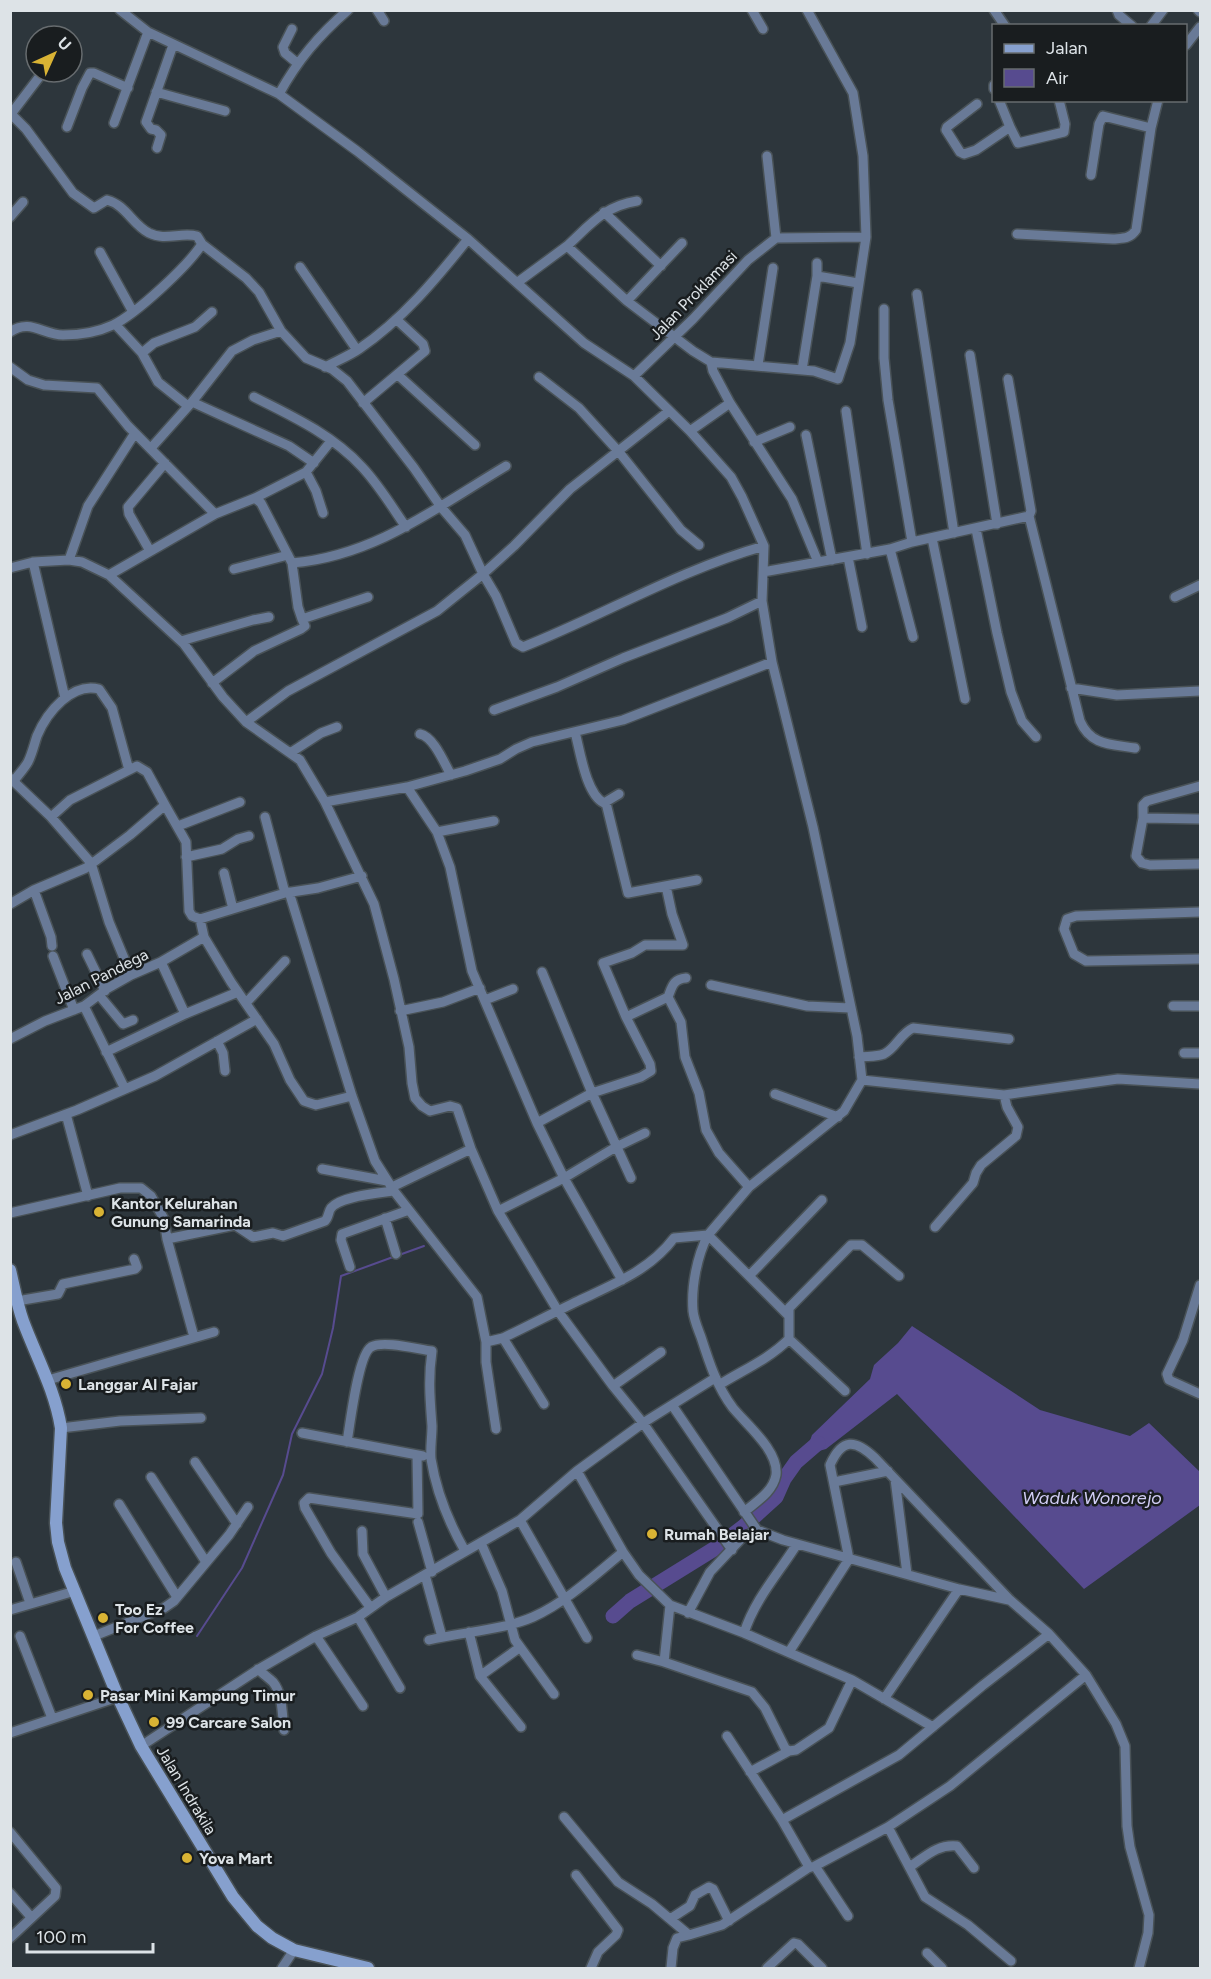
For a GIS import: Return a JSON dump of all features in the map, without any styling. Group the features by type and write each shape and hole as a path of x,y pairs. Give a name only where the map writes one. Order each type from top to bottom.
{"street":[{"path":"120,10 148,32 279,94 357,151 468,239 584,343 634,376 690,431 730,477 742,497 764,546 762,601 772,662 813,827 850,1008 862,1080 856,1094 838,1117 749,1186 708,1235 704,1243 694,1284 693,1312 717,1382 732,1406 771,1452 775,1462 776,1476 769,1492 745,1513"},
{"path":"279,94 297,63 332,24 348,10"},
{"path":"376,10 384,21"},
{"path":"752,10 763,29"},
{"path":"567,246 627,301 711,362 814,371 838,379 850,343 866,237 863,156 853,93 807,10"},
{"path":"994,10 1004,24"},
{"path":"1117,10 1119,15 1130,24"},
{"path":"1152,24 1163,10"},
{"path":"1187,43 1200,27"},
{"path":"292,28 283,47 285,53 297,63"},
{"path":"114,123 148,32"},
{"path":"157,148 161,135 146,123 173,45"},
{"path":"67,127 90,73 128,88"},
{"path":"34,84 11,113 26,129 73,193 94,208 107,200 116,202 149,233 168,237 193,235 200,238 202,244 246,278 259,292 281,331 306,358 342,377 465,535 496,596 516,643 523,647 574,626 665,583 764,546"},
{"path":"156,92 225,111"},
{"path":"1000,102 1018,143 1064,132 1065,126 1059,102"},
{"path":"1017,234 1113,239 1128,238 1133,235 1136,230 1151,128 1158,102"},
{"path":"977,104 947,127 946,130 960,152 966,154 976,150 1010,127"},
{"path":"1091,175 1099,124 1103,116 1151,128"},
{"path":"767,156 777,238 866,237"},
{"path":"518,282 567,246 604,212 612,207 637,201"},
{"path":"10,217 23,202"},
{"path":"604,212 661,266"},
{"name":"Jalan Proklamasi","path":"634,376 748,260 777,238"},
{"path":"326,367 357,350 396,319 436,279 468,239"},
{"path":"627,301 682,243"},
{"path":"10,332 30,325 66,335 101,330 116,324 168,281 202,244"},
{"path":"100,252 133,312"},
{"path":"802,370 817,276 817,263"},
{"path":"300,267 357,350"},
{"path":"758,365 773,268"},
{"path":"817,276 858,283"},
{"path":"917,294 954,533"},
{"path":"884,309 884,358 888,400 912,542"},
{"path":"142,353 154,343 195,327 212,312"},
{"path":"363,403 421,356 425,349 396,319"},
{"path":"116,324 142,353 158,382 190,404 290,446 314,463"},
{"path":"151,448 232,351 253,340 281,331"},
{"path":"970,355 997,524"},
{"path":"711,362 730,403 792,499 818,562"},
{"path":"10,367 28,380 44,385 97,388 135,433 215,514"},
{"path":"398,375 475,445"},
{"path":"539,377 579,408 619,452 681,530 699,544"},
{"path":"1008,379 1031,511 1029,516 1080,721 1085,732 1093,740 1135,748"},
{"path":"254,397 302,421 363,467 406,527"},
{"path":"690,431 730,403"},
{"path":"246,722 288,691 437,611 483,574 570,489 669,411"},
{"path":"846,411 867,554"},
{"path":"754,442 790,427"},
{"path":"69,560 88,506 135,433"},
{"path":"806,435 832,560"},
{"path":"109,575 215,514 255,498 306,472 331,441"},
{"path":"150,551 129,514 128,507 165,463"},
{"path":"234,569 290,559 315,561 346,553 383,539 441,507 506,466"},
{"path":"306,472 316,491 323,513"},
{"path":"212,683 254,651 305,626 298,607 290,559 261,503 255,498"},
{"path":"763,572 867,554 1029,516"},
{"path":"976,529 997,633 1014,700 1022,721 1036,737"},
{"path":"932,538 965,699"},
{"path":"890,549 913,637"},
{"path":"848,557 862,627"},
{"path":"10,568 33,562 69,560 82,562 109,575 181,641 212,683 246,722 300,760 325,802 374,904 409,1047 416,1100 430,1112 450,1106 456,1108 498,1211 558,1311 643,1423 732,1549"},
{"path":"33,562 65,698"},
{"path":"1175,597 1200,585"},
{"path":"302,619 368,597"},
{"path":"494,710 727,618 762,601"},
{"path":"181,641 269,617"},
{"path":"325,802 408,787 452,775 500,759 532,742 623,720 772,662"},
{"path":"129,770 112,708 99,689 90,687 75,691 65,698 44,723 29,760 12,780 51,817 91,863 109,922 131,975"},
{"path":"1071,687 1117,694 1200,691"},
{"path":"290,753 321,733 337,727"},
{"path":"575,732 594,794 598,800 606,803"},
{"path":"420,734 430,740 452,775"},
{"path":"51,817 70,800 137,766 144,768 186,842 189,910 192,916 200,919 287,892 318,888 362,876"},
{"path":"1200,786 1147,801 1143,805 1136,856 1138,861 1150,865 1200,864"},
{"path":"408,787 437,832 450,867 472,971 537,1123 564,1178 622,1280"},
{"path":"606,803 619,794"},
{"path":"178,826 240,802"},
{"path":"606,803 628,893 697,880"},
{"path":"10,904 34,890 86,868 165,805"},
{"path":"265,818 352,1096 375,1161 391,1186 477,1297 486,1342 486,1362 496,1429"},
{"path":"1143,818 1200,819"},
{"path":"437,832 494,821"},
{"path":"186,857 222,849 238,839 249,836"},
{"path":"224,873 232,909"},
{"path":"537,1123 592,1093 641,1077 651,1071 650,1064 626,1017 603,963 632,953 645,945 682,945 666,886"},
{"path":"34,890 51,937 52,951 74,1010"},
{"path":"1200,912 1076,916 1067,919 1064,929 1074,954 1086,961 1200,959"},
{"path":"200,919 204,937 274,1044 290,1080 304,1101 316,1105 352,1096"},
{"name":"Jalan Pandega","path":"10,1039 45,1021 84,1006 131,975 161,962 204,937"},
{"path":"87,954 102,993 123,1024 133,1020"},
{"path":"246,1003 285,961"},
{"path":"161,962 185,1014"},
{"path":"542,972 592,1093 631,1178"},
{"path":"626,1017 668,997 676,981 686,978"},
{"path":"711,985 807,1006 850,1008"},
{"path":"400,1011 443,1002 480,988"},
{"path":"485,1000 513,989"},
{"path":"106,1052 185,1014 238,992"},
{"path":"668,997 681,1022 686,1057 699,1093 706,1130 719,1153 749,1186"},
{"path":"84,1006 125,1089"},
{"path":"1173,1006 1200,1006"},
{"path":"10,1135 155,1076 257,1019"},
{"path":"859,1057 882,1055 890,1050 905,1032 913,1028 1009,1039"},
{"path":"217,1041 223,1053 225,1071"},
{"path":"1184,1053 1200,1053"},
{"path":"862,1080 1004,1095 1118,1078 1200,1084"},
{"path":"775,1094 838,1117"},
{"path":"935,1227 973,1183 981,1165 1016,1136 1018,1127 1007,1107 1004,1095"},
{"path":"66,1114 88,1196"},
{"path":"498,1211 645,1133"},
{"path":"167,1239 236,1225 253,1237 273,1233 283,1236 325,1221 331,1208 340,1203 391,1186 471,1149"},
{"path":"321,1169 391,1186"},
{"path":"10,1213 120,1188 141,1188 151,1196 164,1219 167,1239 194,1336"},
{"path":"749,1276 822,1200"},
{"path":"350,1268 341,1240 342,1234 409,1210"},
{"path":"385,1218 396,1254"},
{"path":"486,1342 503,1338 622,1280 664,1252 674,1238 708,1235"},
{"path":"708,1235 788,1315"},
{"path":"845,1391 789,1339 790,1306 851,1245 862,1245 899,1275"},
{"path":"14,1298 58,1294 63,1284 135,1269 137,1267 134,1259"},
{"name":"Jalan Indrakila","path":"10,1270 14,1298 48,1380 61,1428 56,1523 60,1550 118,1697 141,1746 233,1897 257,1926 272,1938 294,1950 368,1968"},
{"path":"1200,1285 1183,1340 1167,1374 1169,1380 1200,1394"},
{"path":"48,1380 214,1332"},
{"path":"503,1338 544,1404"},
{"path":"141,1746 258,1670 316,1636 358,1617 386,1597 520,1520 577,1471 643,1423 672,1405 768,1357 789,1339"},
{"path":"347,1442 359,1373 368,1349 373,1346 398,1345 432,1351 428,1396 432,1427 431,1458 439,1490 454,1531 465,1551"},
{"path":"613,1386 661,1352"},
{"path":"672,1405 756,1529 849,1559 959,1589 1010,1600"},
{"path":"61,1428 120,1421 201,1418"},
{"path":"302,1433 431,1458"},
{"path":"789,1652 849,1559 830,1465 835,1454 845,1445 855,1444 863,1447 888,1471 1010,1600 1049,1634 1086,1675 1116,1724 1125,1746 1126,1817 1130,1847 1149,1915 1148,1933 1138,1968"},
{"path":"370,1607 331,1553 304,1503 309,1498 418,1514 417,1455"},
{"path":"195,1462 237,1524"},
{"path":"577,1471 623,1552 639,1575 670,1605 744,1633 852,1680 933,1727"},
{"path":"834,1482 888,1471"},
{"path":"151,1477 206,1562"},
{"path":"895,1479 907,1574"},
{"path":"119,1504 177,1597"},
{"path":"94,1636 164,1608 177,1597 237,1524 248,1507"},
{"path":"520,1520 587,1638"},
{"path":"418,1522 442,1637"},
{"path":"688,1613 705,1579 746,1535 756,1529"},
{"path":"362,1531 363,1554 386,1597"},
{"path":"481,1543 502,1591 519,1648 554,1694"},
{"path":"744,1633 750,1613 797,1544"},
{"path":"429,1640 511,1624 534,1617 566,1598 623,1552"},
{"path":"16,1562 30,1604"},
{"path":"884,1699 959,1589"},
{"path":"10,1610 75,1591"},
{"path":"664,1662 670,1605"},
{"path":"358,1617 400,1688"},
{"path":"469,1632 480,1676 521,1727"},
{"path":"782,1820 899,1755 1049,1634"},
{"path":"20,1636 52,1719"},
{"path":"316,1636 363,1706"},
{"path":"480,1676 519,1648"},
{"path":"637,1656 664,1662 752,1692 765,1708 785,1748 789,1751"},
{"path":"258,1670 276,1688 284,1730"},
{"path":"671,1968 673,1948 677,1938 722,1925 812,1866 888,1827 950,1786 1086,1675"},
{"path":"750,1772 789,1751 796,1750 829,1728 852,1680"},
{"path":"10,1733 118,1697"},
{"path":"727,1736 812,1866 848,1916"},
{"path":"564,1817 618,1882 652,1904 689,1935"},
{"path":"888,1827 925,1897 968,1925 1011,1961"},
{"path":"10,1832 57,1890 55,1896 10,1938"},
{"path":"910,1866 937,1848 948,1845 957,1846 974,1868"},
{"path":"576,1875 618,1930 616,1935 598,1952 591,1968"},
{"path":"670,1919 690,1906 694,1895 709,1887 713,1889 729,1921"},
{"path":"10,1893 31,1917"},
{"path":"767,1968 794,1943 798,1944 822,1968"},
{"path":"282,1968 294,1950"},
{"path":"927,1953 942,1968"}],"water":[{"name":"Waduk Wonorejo","path":"912,1326 1040,1410 1130,1436 1149,1423 1200,1472 1200,1505 1084,1589 897,1394 826,1449 805,1455 812,1435 870,1379 874,1365 898,1343"}],"waterway":[{"path":"399,1255 424,1246"},
{"path":"197,1636 242,1568 283,1475 292,1434 322,1374 333,1328 341,1276 393,1257"},
{"path":"613,1616 630,1601 714,1549 743,1527 776,1497 784,1479 796,1462 818,1443"}],"place":[{"name":"Kantor Kelurahan Gunung Samarinda","path":"99,1212"},
{"name":"Langgar Al Fajar","path":"66,1384"},
{"name":"Rumah Belajar","path":"652,1534"},
{"name":"Too Ez For Coffee","path":"103,1618"},
{"name":"Pasar Mini Kampung Timur","path":"88,1695"},
{"name":"99 Carcare Salon","path":"154,1722"},
{"name":"Yova Mart","path":"187,1858"}]}
